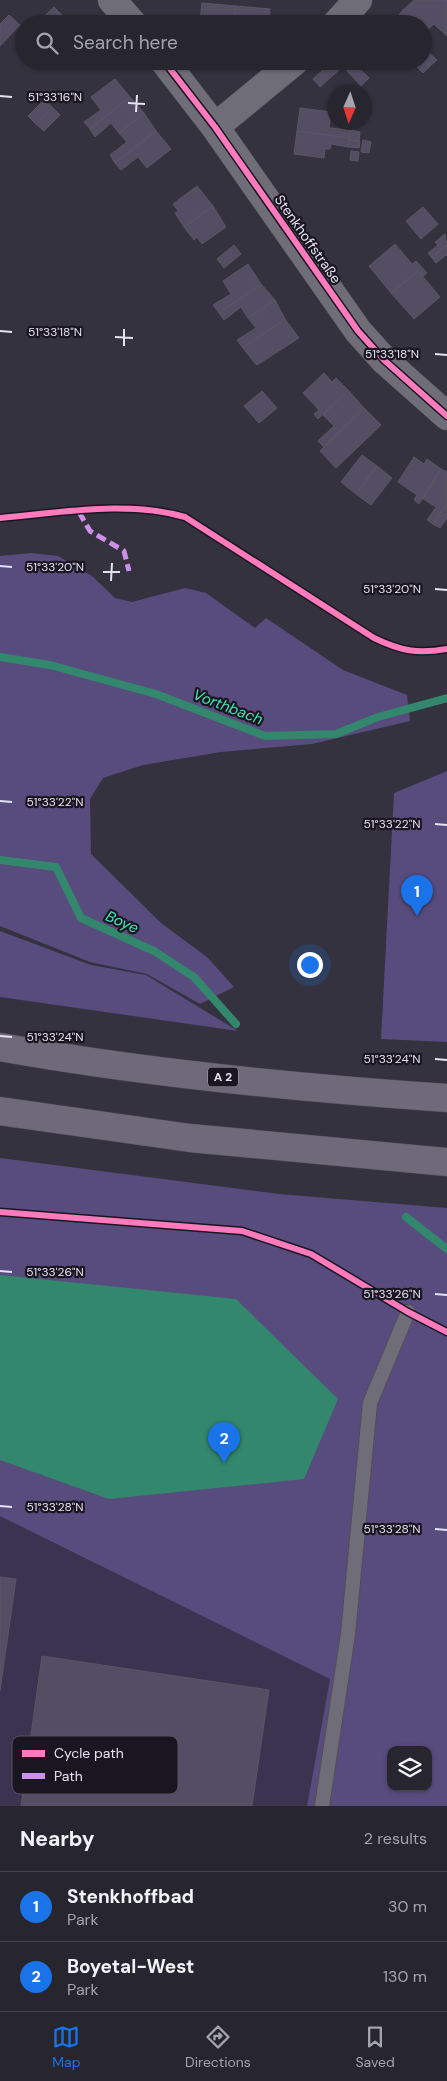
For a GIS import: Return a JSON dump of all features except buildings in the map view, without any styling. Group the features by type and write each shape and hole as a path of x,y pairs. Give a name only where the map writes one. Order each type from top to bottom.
{"highway":[{"name":"A 2","path":"0,1047 181,1072 302,1086 447,1098"},
{"path":"0,1111 190,1138 447,1162"}],"street":[{"path":"112,0 125,15"},
{"path":"344,15 358,0"},
{"name":"Stenkhoffstraße","path":"171,70 215,127 358,331 384,360 447,416"},
{"path":"215,127 283,70"}],"lane":[{"path":"322,1806 348,1634 370,1403 408,1312"}],"shaded area":[{"path":"31,553 58,556 92,576 115,598 132,602 185,588 206,593 255,628 266,618 343,670 407,695 410,721 312,744 221,752 143,765 103,778 90,799 91,854 161,923 207,957 234,987 200,1004 147,974 90,962 0,926 0,556"},
{"path":"447,771 447,1042 381,1039 394,793"},
{"path":"0,931 91,965 146,975 238,1031 0,997"},
{"path":"0,1158 279,1194 447,1208 447,1806 307,1806 330,1679 0,1516"},
{"path":"0,1275 236,1299 338,1399 304,1479 109,1499 0,1460"},
{"path":"0,1504 339,1632 307,1806 0,1806"}],"waterway":[{"name":"Vorthbach","path":"0,657 50,665 156,694 265,736 336,734 378,717 447,698"},
{"name":"Boye","path":"0,860 56,867 81,918 154,951 194,977 236,1024"},
{"name":"Boye","path":"406,1217 447,1249"}],"marked path":[{"path":"79,512 90,531 124,551 129,571"}],"cycle path":[{"path":"171,70 215,127 358,331 384,360 447,416"},
{"path":"0,518 93,509 140,509 185,517 374,638 401,649 418,651 447,649"},
{"path":"0,1212 242,1231 311,1254 408,1312 447,1332"}],"place":[{"name":"Stenkhoffbad","path":"417,916"},
{"name":"Boyetal-West","path":"224,1463"}]}
